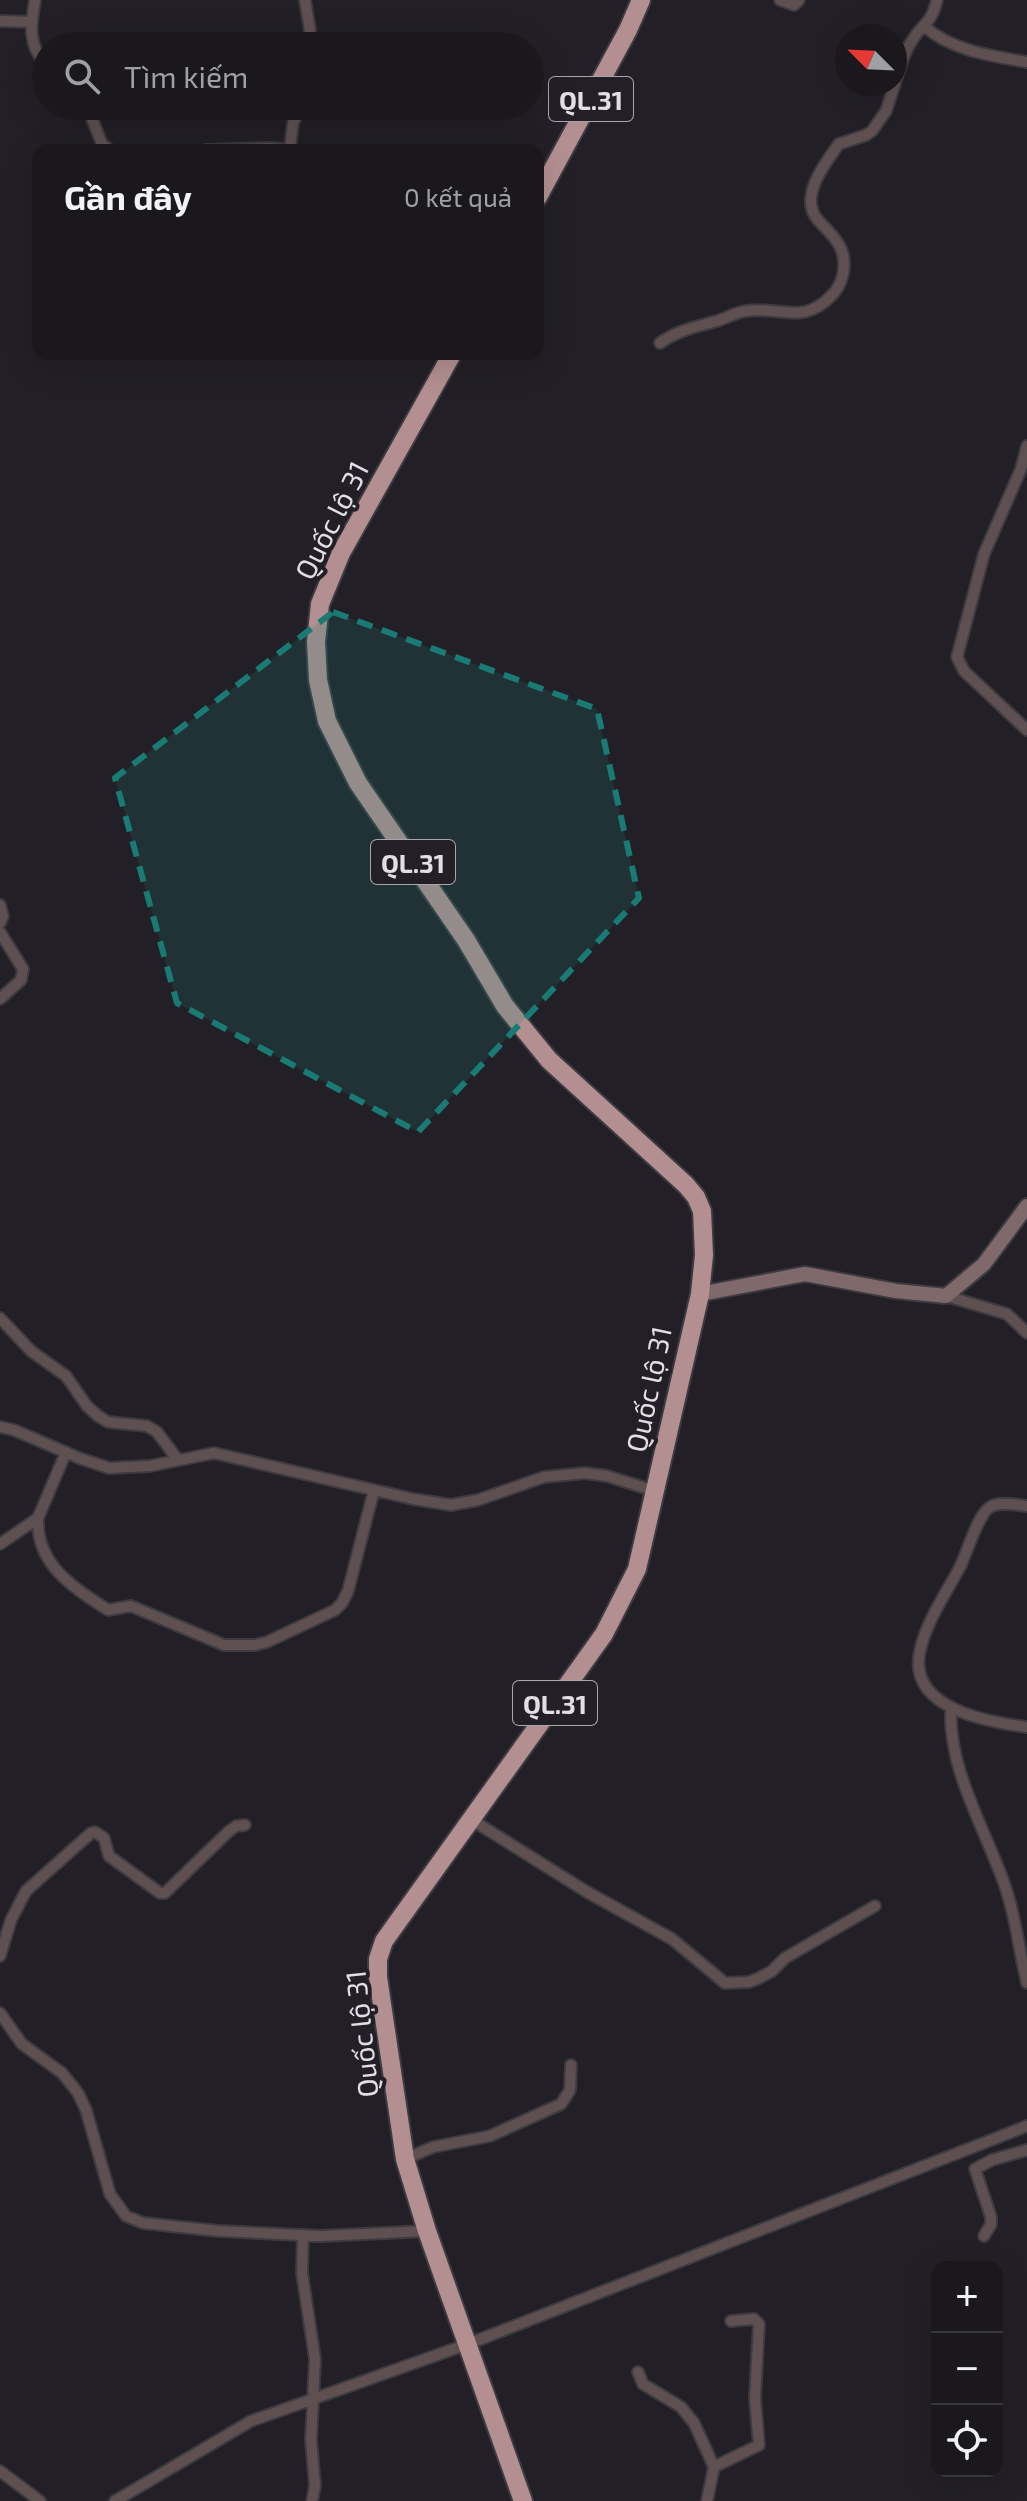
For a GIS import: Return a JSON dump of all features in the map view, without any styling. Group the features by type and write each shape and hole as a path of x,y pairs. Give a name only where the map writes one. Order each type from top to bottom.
{"highway":[{"name":"QL.31","path":"544,186 641,0"},
{"name":"Quốc lộ 31","path":"449,360 341,553 320,604 316,642 318,680 327,721 358,783 466,940 505,1006 549,1060 686,1185 702,1211 704,1228 700,1294 637,1569 604,1634 384,1941 378,1959 389,2063 405,2159 427,2231 523,2501"}],"street":[{"path":"32,35 30,27 35,0"},
{"path":"305,0 310,32"},
{"path":"780,0 789,5 799,0"},
{"path":"907,51 918,32 925,27 937,0"},
{"path":"0,21 31,22"},
{"path":"925,27 943,39 983,55 1027,62"},
{"path":"660,343 674,333 745,311 791,314 815,310 838,289 843,273 843,254 815,216 810,204 812,194 817,178 839,144 866,135 881,122 891,96"},
{"path":"93,120 102,144"},
{"path":"293,144 294,120"},
{"path":"1027,446 1021,469 984,554 957,657 964,671 1027,730"},
{"path":"0,905 3,916 0,923"},
{"path":"0,932 23,969 21,980 0,999"},
{"path":"946,1296 984,1264 1027,1206"},
{"path":"700,1294 805,1274 896,1291 946,1296 1007,1314 1027,1333"},
{"path":"0,1318 31,1351 66,1376 98,1416 108,1422 147,1426 157,1432 178,1460"},
{"path":"0,1427 109,1468 150,1466 214,1453 451,1505 478,1500 544,1477 585,1473 607,1476 655,1491"},
{"path":"66,1452 38,1518 38,1528 53,1569 108,1610 131,1606 213,1642 235,1646 255,1645 320,1618 342,1603 348,1591 374,1490"},
{"path":"1027,1506 998,1505 990,1507 983,1515 920,1651 922,1681 928,1691 951,1708 1027,1727"},
{"path":"0,1544 38,1518"},
{"path":"951,1708 953,1744 965,1786 1006,1888 1027,1983"},
{"path":"472,1820 587,1892 672,1939 725,1983 749,1982 759,1978 785,1958 875,1906"},
{"path":"0,1956 11,1920 26,1891 91,1833 104,1838 109,1856 160,1893 165,1893 228,1832 236,1826 245,1825"},
{"path":"0,2013 22,2044 62,2073 78,2093 86,2110 110,2194 126,2216 143,2223 219,2231 303,2235 427,2231"},
{"path":"405,2159 433,2147 490,2136 561,2104 570,2090 571,2065"},
{"path":"115,2501 251,2421 468,2344 1027,2126"},
{"path":"984,2236 991,2224 991,2217 975,2169 992,2160 1027,2150"},
{"path":"303,2235 302,2273 315,2359 311,2440 315,2486 312,2501"},
{"path":"714,2467 732,2456 756,2448 760,2441 755,2398 759,2324 754,2319 731,2321"},
{"path":"638,2372 649,2389 681,2407 694,2423 714,2467 707,2501"},
{"path":"0,2471 40,2501"}],"highlighted area":[{"path":"333,612 597,709 639,898 418,1132 177,1003 115,778"}]}
